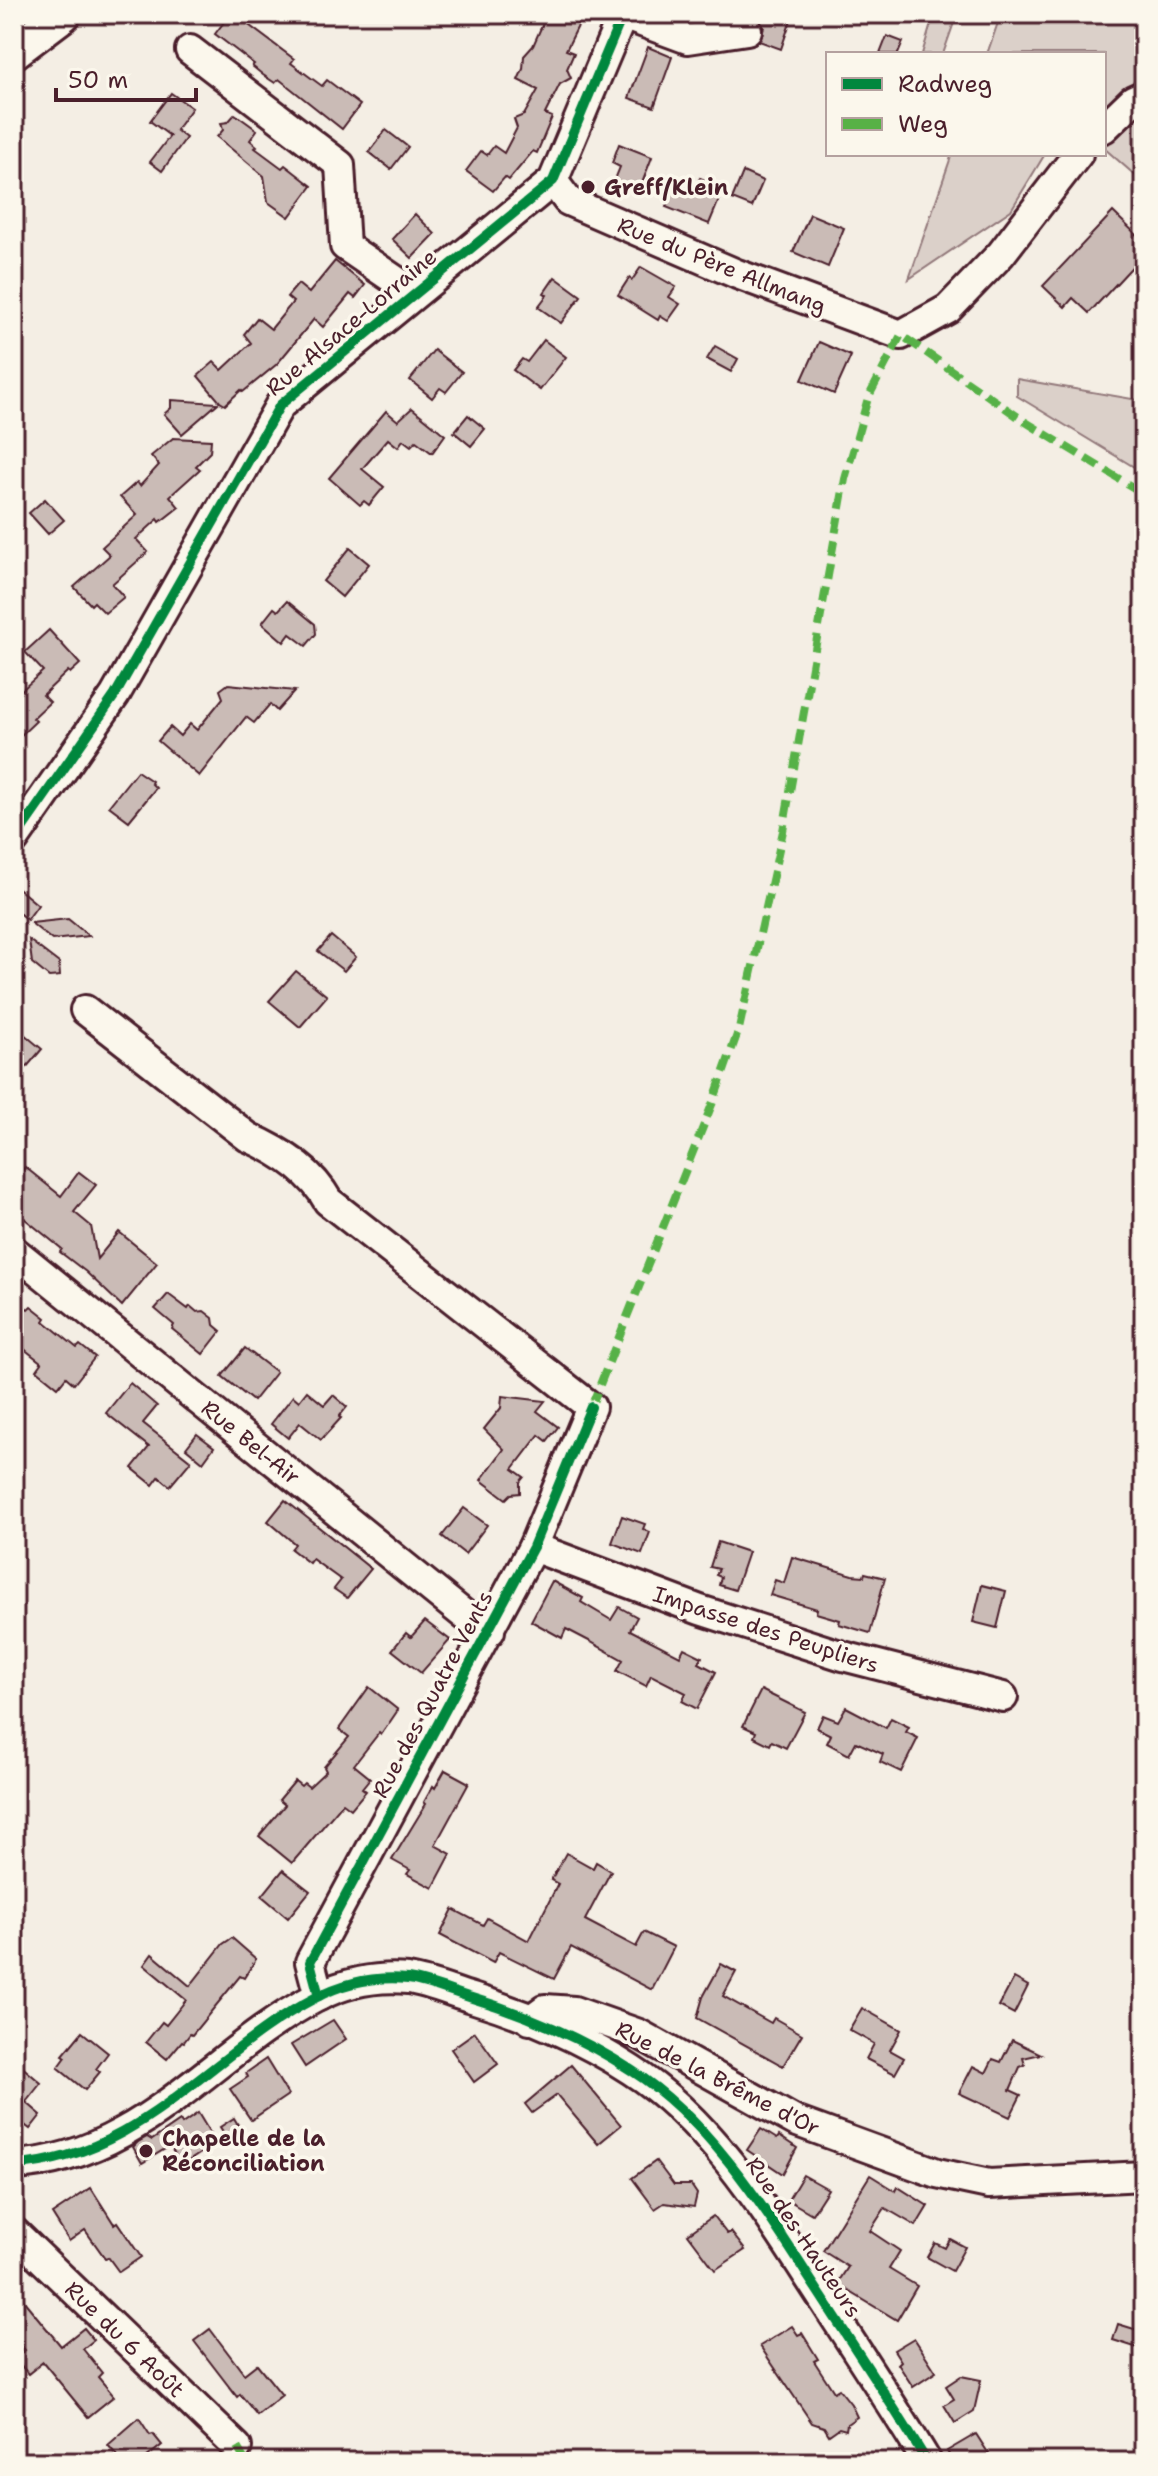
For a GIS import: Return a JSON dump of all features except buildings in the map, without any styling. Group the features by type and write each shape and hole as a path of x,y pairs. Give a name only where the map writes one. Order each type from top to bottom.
{"main road":[{"path":"14,51 63,14"}],"street":[{"path":"623,14 688,39 747,30"},
{"name":"Rue Alsace-Lorraine","path":"14,840 115,695 280,405 553,181 623,14"},
{"path":"190,50 340,165 345,246 414,293"},
{"path":"1106,126 1133,100 1144,95"},
{"name":"Rue du Père Allmang","path":"553,181 568,201 737,274 901,335 948,309 1001,254 1076,156"},
{"name":"Rue des Quatre Vents","path":"85,1010 248,1137 275,1148 318,1183 328,1201 591,1407 533,1547 310,1962 319,1996"},
{"name":"Rue Bel-Air","path":"14,1251 477,1625 490,1631"},
{"name":"Impasse des Peupliers","path":"533,1547 700,1610 843,1656 1003,1697"},
{"name":"Rue des Hauteurs","path":"14,2165 95,2148 147,2119 286,2014 343,1985 369,1980 409,1979 509,2010 632,2070 693,2120 754,2192 927,2462"},
{"name":"Rue de la Brême d'Or","path":"530,2020 545,2009 574,2011 639,2034 795,2121 937,2173 989,2184 1144,2176"},
{"name":"Rue du 6 Août","path":"14,2232 237,2447"}],"shaded area":[{"path":"934,14 957,14 944,52 923,52"},
{"path":"1001,14 1144,14 1144,183 1106,150 1106,52 988,52"},
{"path":"951,156 1044,156 1011,210 909,279"},
{"path":"1017,379 1144,401 1144,473 1017,396"}],"marked path":[{"path":"591,1407 713,1102 739,1029 783,831 845,479 868,398 901,335 1024,421 1144,494"},
{"path":"237,2447 246,2462"}],"cycle path":[{"path":"14,840 115,695 280,405 553,181 623,14"},
{"path":"319,1996 310,1962 533,1547 591,1407"},
{"path":"14,2165 59,2158 100,2144 173,2099 277,2020 326,1993 360,1982 384,1979 408,1979 440,1987 533,2020 594,2048 631,2070 689,2117 761,2205 927,2462"}],"place":[{"name":"Greff/Klein","path":"588,187"},
{"name":"Chapelle de la Réconciliation","path":"146,2151"}]}
